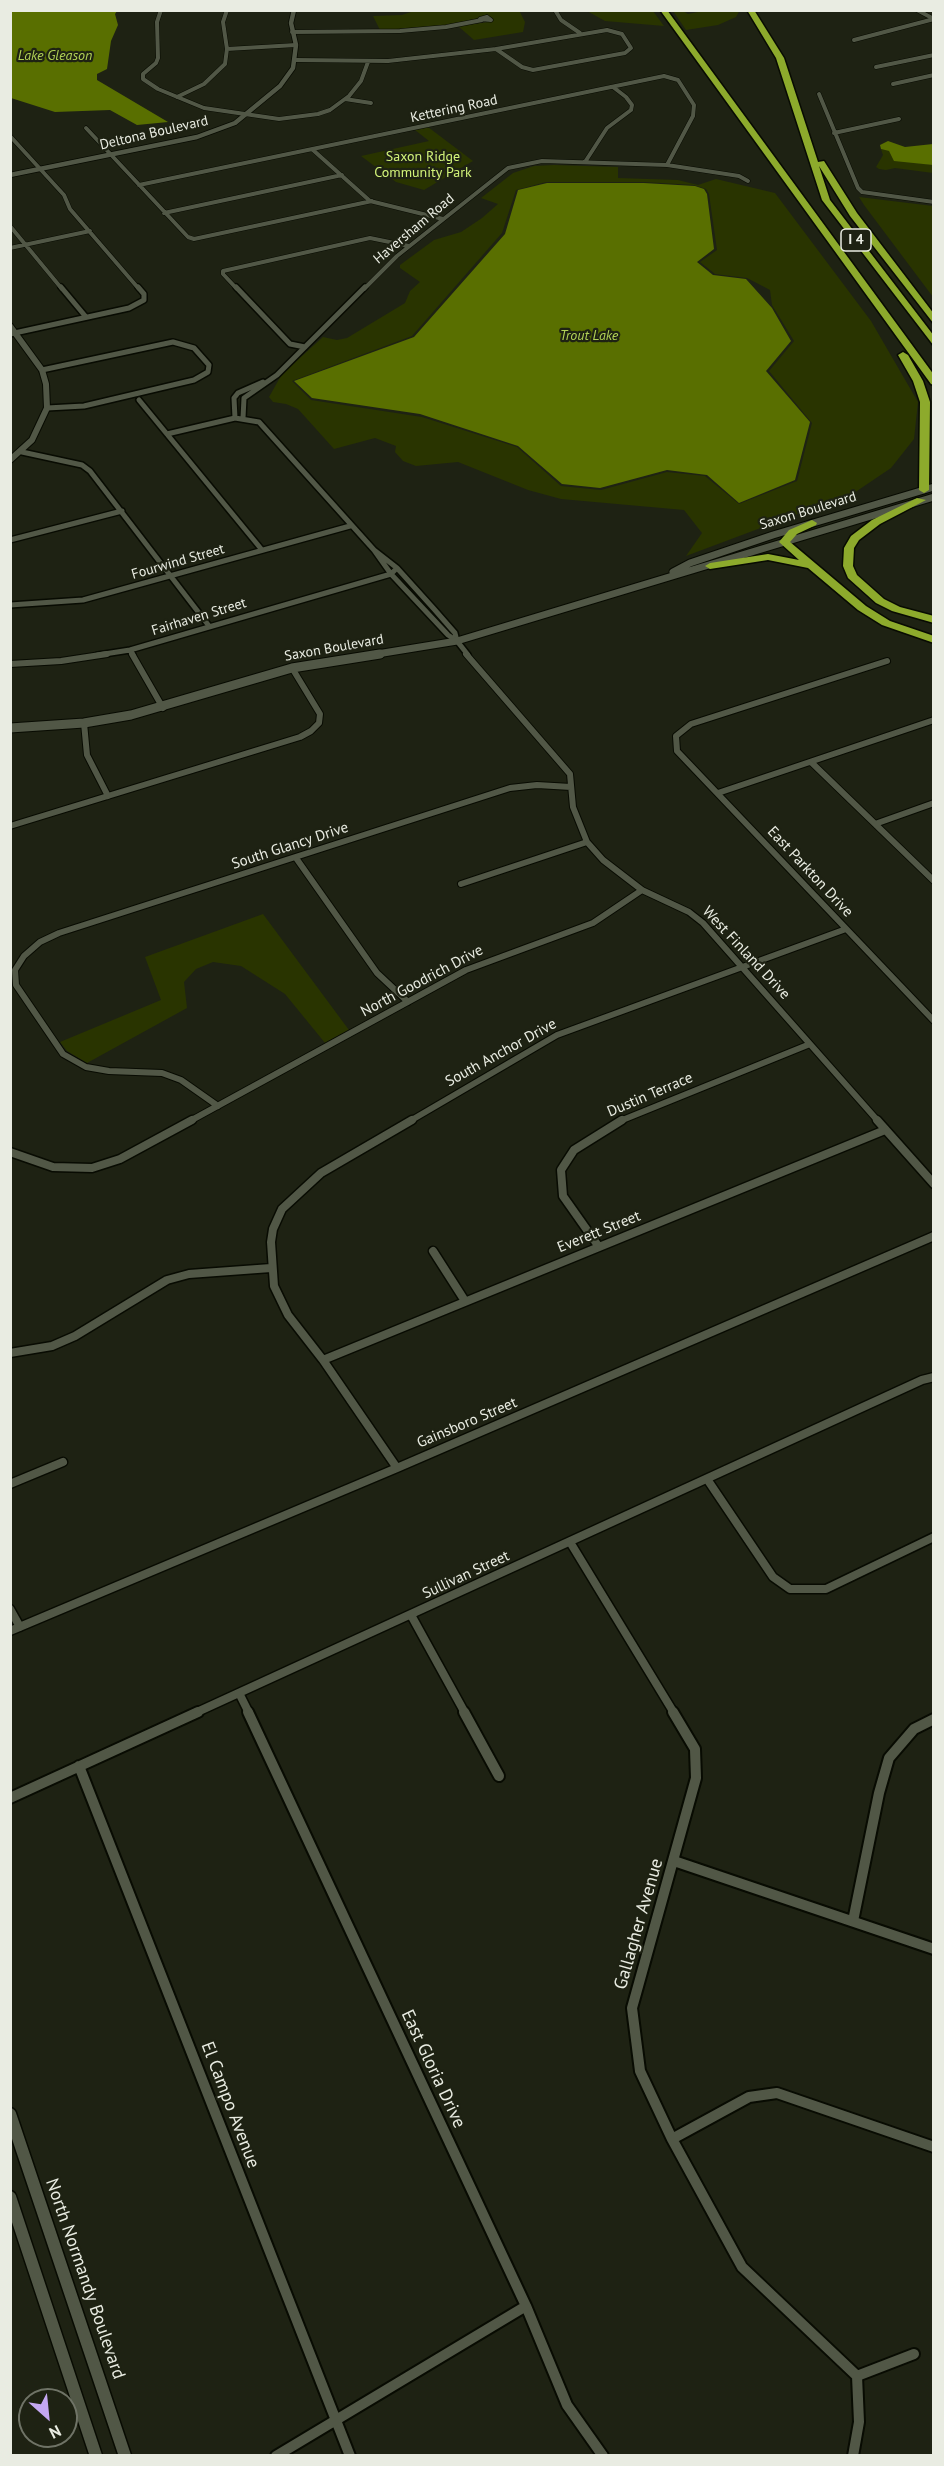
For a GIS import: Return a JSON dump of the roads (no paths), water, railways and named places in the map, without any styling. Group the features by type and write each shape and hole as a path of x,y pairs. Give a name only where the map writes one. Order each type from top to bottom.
{"highway":[{"name":"I 4","path":"663,10 933,382"},
{"name":"I 4","path":"750,10 780,58 826,200 933,343"},
{"path":"803,124 824,171 853,214 933,321"},
{"path":"916,297 933,315"},
{"path":"889,322 895,340 918,381 925,402 926,493 876,522 855,538 849,548 848,566 852,576 880,601 896,609 933,620"},
{"path":"812,523 786,537 784,542 862,608 886,622 933,640"},
{"path":"710,566 768,557 794,561 817,570"}],"main road":[{"name":"Saxon Boulevard","path":"10,728 84,723 163,708 292,668 457,641 710,566 926,493"},
{"name":"Saxon Boulevard","path":"660,579 690,563 812,523 926,493 933,497"}],"street":[{"path":"161,10 157,21 158,58 156,63 143,74 143,79 149,85 204,108 279,119 297,118 330,110 345,99 361,81 369,62"},
{"path":"177,97 204,84 225,64 227,49 223,22 227,10"},
{"path":"294,10 291,24 296,45 296,60 369,62 495,49 607,30 622,34 632,48 625,53 546,69 522,67 495,49"},
{"path":"555,10 561,20 579,33"},
{"path":"917,10 933,19"},
{"path":"854,40 933,19"},
{"path":"292,32 400,31 434,29 482,21"},
{"path":"227,49 296,45"},
{"path":"876,67 933,55"},
{"name":"Deltona Boulevard","path":"10,175 197,137 235,123 248,115 287,79 296,60"},
{"path":"893,84 933,75"},
{"name":"Kettering Road","path":"139,185 670,76 678,80 694,105 693,116 667,165"},
{"path":"585,162 607,128 631,110 632,105 614,87"},
{"path":"819,94 858,188 869,194 933,202"},
{"path":"345,99 371,103"},
{"path":"834,134 899,119"},
{"path":"86,128 164,213 188,237 194,239 372,201 443,219"},
{"path":"10,135 64,195 70,209 144,294 144,300 129,308 13,333"},
{"path":"313,150 372,201"},
{"name":"Haversham Road","path":"243,418 244,398 277,375 409,246 500,173 514,166 533,161 667,165 739,176 748,181"},
{"path":"164,213 342,175"},
{"path":"10,226 86,317"},
{"path":"10,248 90,231"},
{"path":"305,347 290,344 223,274 223,271 370,238 409,246"},
{"path":"10,326 42,370 46,384 47,408 40,427 22,452 10,460"},
{"path":"42,370 164,342 179,342 194,348 209,365 207,373 194,380 84,406 47,408"},
{"name":"Haversham Road","path":"235,418 234,398 237,393 243,388 267,381"},
{"path":"139,400 262,550"},
{"path":"167,434 243,418"},
{"name":"West Finland Drive","path":"243,418 252,419 265,426 350,526 374,550 392,574 448,635 457,641 563,765 570,774 573,807 587,842 603,860 642,890 696,917 743,967 933,1184"},
{"path":"22,452 82,465 90,471 209,626"},
{"path":"10,540 122,511"},
{"name":"Fourwind Street","path":"10,605 82,600 121,591 170,575 350,526"},
{"name":"West Finland Drive","path":"374,550 398,568 455,633 457,641"},
{"path":"392,574 398,568"},
{"name":"Fairhaven Street","path":"10,664 70,660 130,650 392,574"},
{"path":"130,650 163,708"},
{"name":"East Parkton Drive","path":"887,661 691,724 676,736 677,750 933,1021"},
{"path":"10,826 300,737 319,723 319,710 292,668"},
{"path":"718,793 933,720"},
{"path":"84,723 87,755 108,796"},
{"path":"811,762 933,880"},
{"name":"South Glancy Drive","path":"218,1106 172,1076 162,1073 109,1071 86,1067 63,1054 16,985 15,970 24,956 39,942 59,933 510,788 571,787"},
{"path":"875,824 933,803"},
{"path":"461,884 587,842"},
{"path":"296,858 377,973 408,1002"},
{"name":"North Goodrich Drive","path":"10,1152 53,1167 92,1168 120,1159 466,970 493,958 593,924 642,890"},
{"name":"South Anchor Drive","path":"270,1268 273,1229 282,1209 321,1173 557,1035 846,929"},
{"name":"Dustin Terrace","path":"598,1246 563,1196 561,1170 574,1150 626,1117 810,1044"},
{"name":"Everett Street","path":"323,1360 885,1130"},
{"name":"Gainsboro Street","path":"10,1631 397,1468 933,1236"},
{"path":"432,1251 465,1301"},
{"path":"10,1353 51,1346 75,1336 167,1280 189,1274 270,1268 274,1286 288,1315 323,1360 397,1468"},
{"name":"Sullivan Street","path":"10,1798 922,1380 933,1377"},
{"path":"10,1484 63,1462"},
{"path":"707,1479 773,1577 790,1589 826,1589 933,1537"},
{"name":"Gallagher Avenue","path":"570,1542 695,1749 696,1778 632,2008 640,2071 672,2139 742,2267 857,2376"},
{"path":"10,1609 20,1627"},
{"path":"411,1615 499,1776"},
{"name":"East Gloria Drive","path":"239,1693 526,2306 567,2405 603,2456"},
{"path":"853,1921 879,1793 889,1758 915,1729 933,1719"},
{"name":"El Campo Avenue","path":"80,1766 350,2456"},
{"path":"674,1861 933,1949"},
{"path":"672,2139 748,2097 777,2092 933,2147"},
{"name":"North Normandy Boulevard","path":"10,2114 125,2456"},
{"path":"10,2197 96,2456"},
{"path":"276,2456 526,2306"},
{"path":"853,2456 859,2422 857,2376 914,2354"}],"water":[{"name":"Lake Gleason","path":"11,10 117,11 115,14 118,25 111,41 107,69 97,74 97,80 168,122 137,125 110,110 55,112 11,98"},
{"path":"888,141 905,147 933,144 933,165 894,161 889,151 881,149 880,145"},
{"name":"Trout Lake","path":"547,183 644,183 695,186 704,189 707,194 714,249 697,262 713,275 746,279 772,308 791,341 766,371 810,422 795,480 739,503 707,475 667,470 600,488 562,484 518,446 420,414 312,398 294,381 414,337 505,234 518,190"}],"park label":[{"name":"Saxon Ridge Community Park","path":"423,166"}]}
